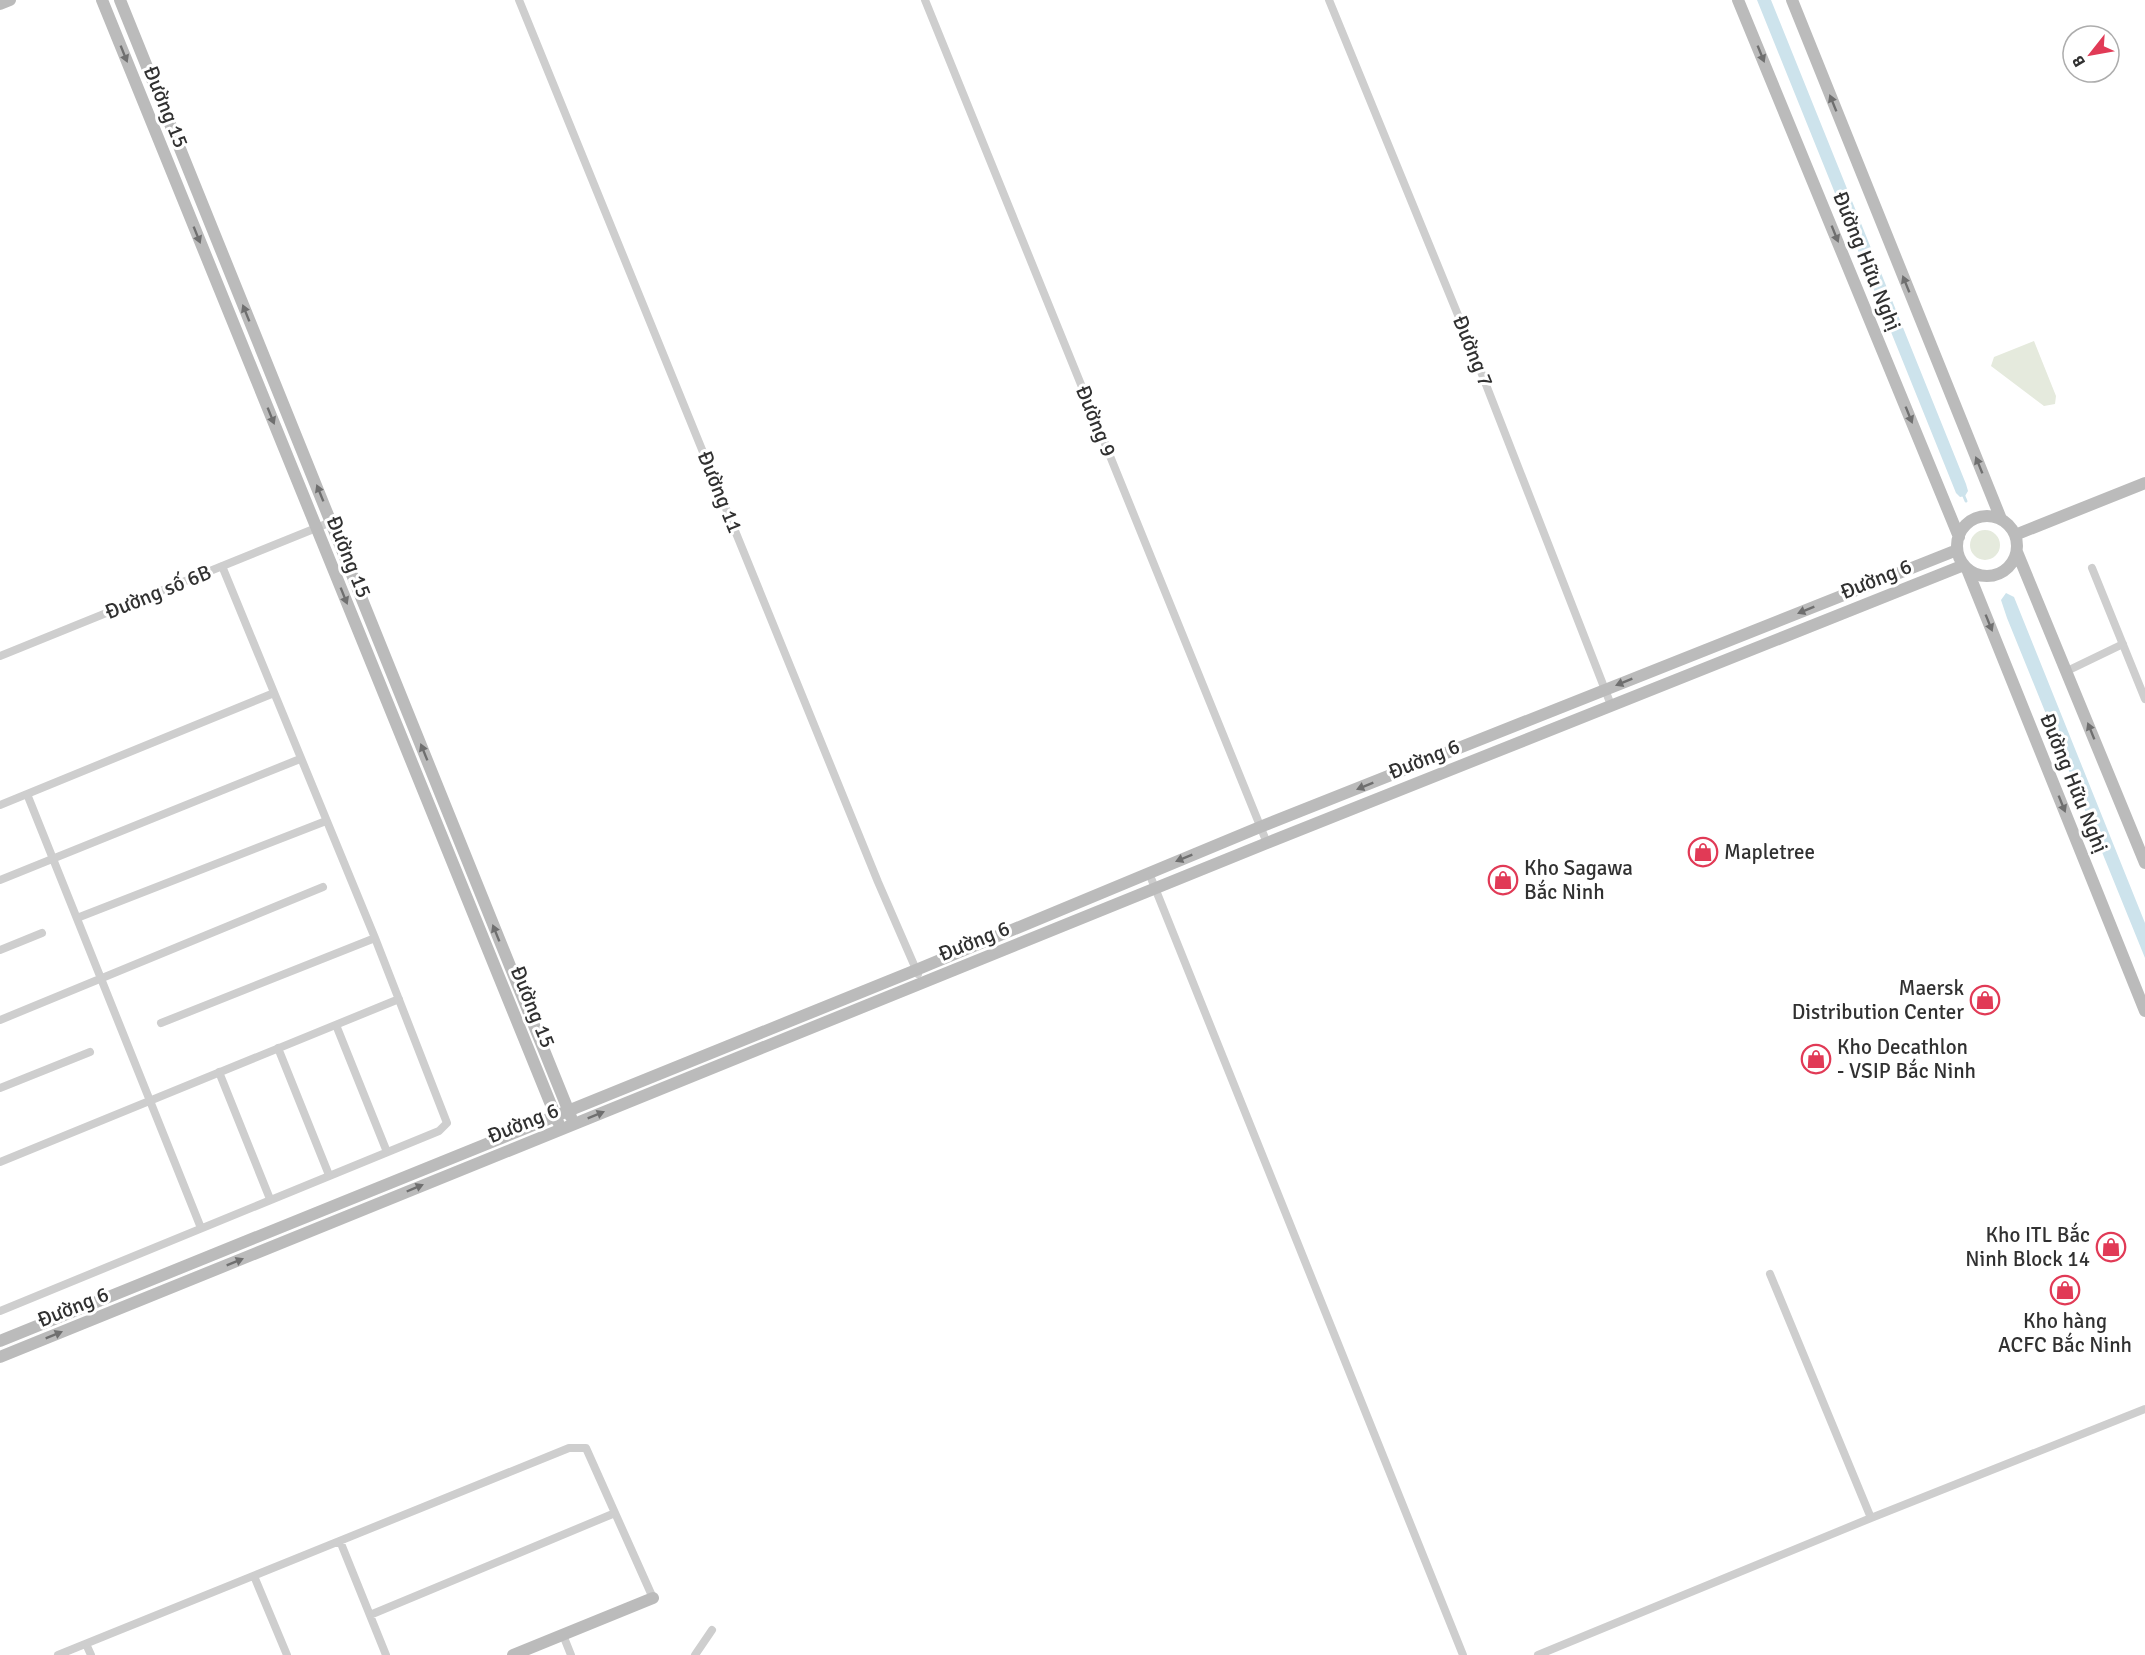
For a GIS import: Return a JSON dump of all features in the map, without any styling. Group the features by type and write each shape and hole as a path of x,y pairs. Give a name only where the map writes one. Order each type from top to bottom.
{"main road":[{"path":"0,4 10,0"},
{"name":"Đường 15","path":"102,0 316,528 574,1124"},
{"name":"Đường 15","path":"120,0 331,522 482,913 561,1129"},
{"name":"Đường Hữu Nghị","path":"1738,0 1958,543"},
{"name":"Đường Hữu Nghị","path":"1792,0 2001,519"},
{"path":"2015,535 2145,483"},
{"path":"1986,516 2001,519 2015,535 2017,552 2010,566 1997,575 1982,576 1965,567 1958,543 1972,520 1986,516"},
{"name":"Đường 6","path":"0,1341 568,1109 916,970 1260,827 1605,690 1958,543"},
{"name":"Đường Hữu Nghị","path":"2017,552 2145,863"},
{"name":"Đường 6","path":"0,1357 1267,843 1611,705 1965,567"},
{"name":"Đường Hữu Nghị","path":"1965,567 2145,1011"},
{"path":"513,1655 653,1598"}],"street":[{"name":"Đường 11","path":"519,0 878,882 922,983"},
{"name":"Đường 9","path":"925,0 1267,843"},
{"name":"Đường 7","path":"1329,0 1467,337 1611,705"},
{"name":"Đường số 6B","path":"0,656 331,522"},
{"path":"0,1311 439,1131 447,1123 375,938 222,566"},
{"path":"2092,568 2145,699"},
{"path":"2067,671 2123,644"},
{"path":"0,805 273,693"},
{"path":"0,880 300,759"},
{"path":"27,794 201,1228"},
{"path":"77,918 326,821"},
{"path":"1149,873 1463,1655"},
{"path":"0,1020 323,887"},
{"path":"0,950 42,933"},
{"path":"161,1023 375,938"},
{"path":"0,1162 399,999"},
{"path":"336,1025 387,1152"},
{"path":"278,1048 329,1175"},
{"path":"0,1088 90,1052"},
{"path":"219,1072 270,1199"},
{"path":"1770,1274 1871,1518"},
{"path":"1538,1655 1871,1518 2145,1409"},
{"path":"58,1655 569,1448 586,1448 653,1598"},
{"path":"370,1615 615,1513"},
{"path":"340,1541 386,1655"},
{"path":"254,1576 283,1654"},
{"path":"695,1655 712,1630"},
{"path":"563,1635 571,1655"},
{"path":"87,1644 91,1655"}],"shaded area":[{"path":"2034,341 2056,396 2055,404 2044,406 1991,366 1994,357"},
{"path":"1985,530 1996,534 2000,545 1996,556 1985,560 1974,556 1970,545 1974,534"}],"water":[{"path":"1757,0 1771,0 1966,484 1968,491 1965,496 1960,497 1956,493"},
{"path":"2006,593 2014,597 2145,923 2145,958 2007,618 2001,600"}],"waterway":[{"path":"1963,494 1966,501"}],"place":[{"name":"Mapletree","path":"1703,852"},
{"name":"Kho Sagawa Bắc Ninh","path":"1503,880"},
{"name":"Maersk Distribution Center","path":"1985,1000"},
{"name":"Kho Decathlon - VSIP Bắc Ninh","path":"1816,1059"},
{"name":"Kho ITL Bắc Ninh Block 14","path":"2111,1247"},
{"name":"Kho hàng ACFC Bắc Ninh","path":"2065,1290"}]}
